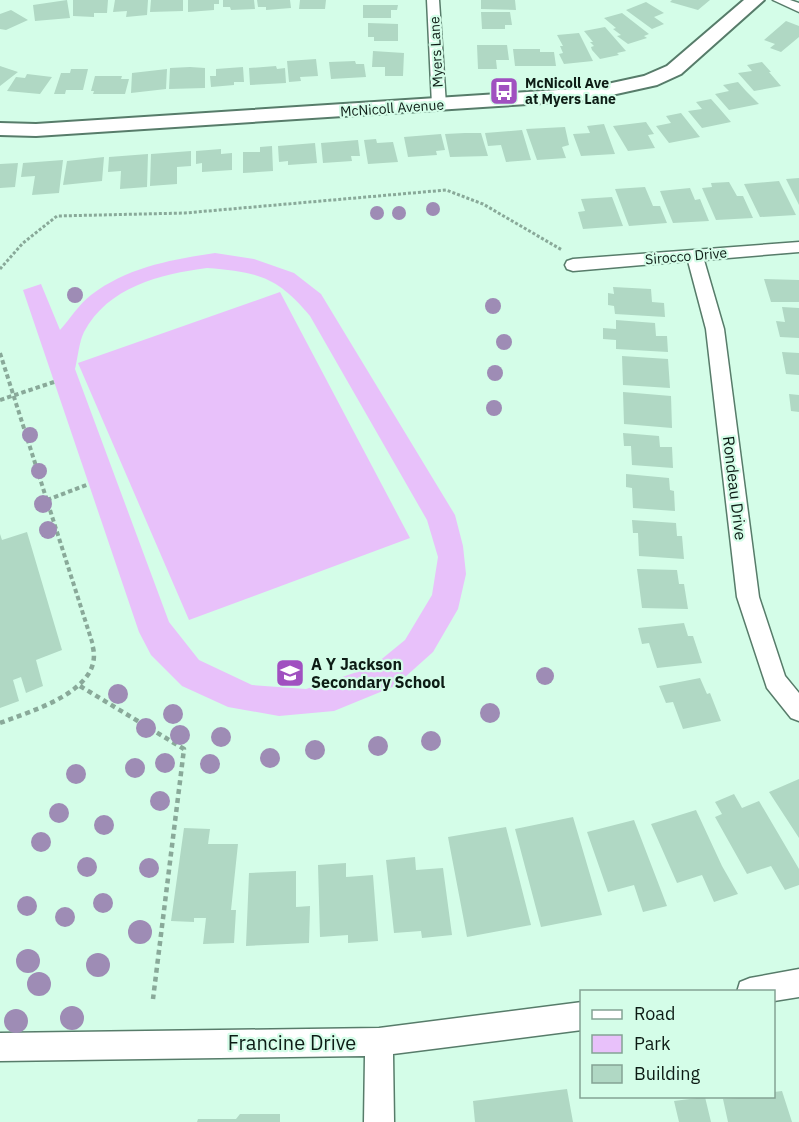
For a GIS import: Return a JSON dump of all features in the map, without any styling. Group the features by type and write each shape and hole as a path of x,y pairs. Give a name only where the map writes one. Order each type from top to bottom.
{"street":[{"name":"Myers Lane","path":"433,0 439,105"},
{"name":"McNicoll Avenue","path":"0,129 36,130 589,94 650,81 675,70 755,0"},
{"path":"779,0 799,8"},
{"name":"Sirocco Drive","path":"573,265 799,247"},
{"name":"Rondeau Drive","path":"695,256 715,329 748,597 775,681 799,710"},
{"path":"761,990 799,983"},
{"name":"Francine Drive","path":"0,1047 380,1042 580,1016"},
{"path":"379,1122 380,1042"}],"path":[{"path":"0,269 23,243 57,216 185,213 446,190 483,204 563,250"},
{"path":"0,353 2,366 14,395 94,649 90,670 80,686 36,710 0,723"},
{"path":"0,400 54,382"},
{"path":"46,500 89,484"},
{"path":"80,686 184,749 153,999"}],"green space":[{"path":"215,253 254,259 294,273 321,294 455,515 463,546 466,574 458,609 433,652 395,686 334,711 279,716 228,707 182,686 151,655 139,632 23,290 41,284 60,330 87,299 105,285 150,266","holes":["207,268 253,274 265,278 287,292 310,316 427,520 438,557 432,595 405,640 372,667 306,689 252,685 199,660 169,622 75,369 84,332 107,304 137,285 171,274"]},
{"path":"280,292 410,538 189,620 78,363"}],"building":[{"path":"67,0 70,18 35,21 33,5"},
{"path":"73,0 108,0 107,13 94,13 94,17 73,16"},
{"path":"115,0 148,0 147,15 126,17 127,11 113,12"},
{"path":"151,0 183,0 183,11 150,12"},
{"path":"188,0 219,0 219,4 214,4 214,10 188,12"},
{"path":"223,0 254,0 255,9 231,10 230,7 223,7"},
{"path":"257,0 290,0 291,8 266,10 266,7 258,7"},
{"path":"300,0 326,0 325,9 299,9"},
{"path":"481,0 515,0 516,10 481,9"},
{"path":"672,0 710,0 698,10 670,2"},
{"path":"646,2 664,13 654,17 664,24 652,29 626,10"},
{"path":"363,5 398,5 397,10 391,10 391,18 363,18"},
{"path":"11,10 28,20 6,30 0,29 0,14"},
{"path":"481,12 510,12 512,25 505,25 505,29 482,29"},
{"path":"622,13 649,34 644,36 647,38 628,44 617,36 621,35 604,18"},
{"path":"786,21 799,26 799,37 781,52 770,48 775,44 764,40"},
{"path":"368,23 398,24 398,41 374,41 374,37 368,37"},
{"path":"605,27 626,51 600,59 592,50 591,47 594,46 590,42 593,42 584,31"},
{"path":"579,33 593,61 564,64 559,54 563,53 560,46 563,46 557,35"},
{"path":"477,45 507,45 509,60 496,60 497,69 478,69"},
{"path":"513,49 540,49 540,52 554,52 556,66 515,66"},
{"path":"373,51 404,53 403,76 385,76 385,67 372,67"},
{"path":"316,59 318,76 300,77 301,81 289,82 287,61"},
{"path":"355,61 356,64 364,64 366,77 331,79 329,62"},
{"path":"762,62 781,86 754,91 738,73 752,71 747,65"},
{"path":"0,66 18,72 0,86"},
{"path":"276,66 277,69 285,68 286,83 250,85 249,68"},
{"path":"243,67 244,82 211,87 210,76 216,76 216,69"},
{"path":"170,68 205,68 205,88 169,89"},
{"path":"71,69 88,69 83,90 66,90 65,94 54,94 61,73 70,73"},
{"path":"167,69 166,89 131,93 132,73"},
{"path":"27,74 52,77 40,94 7,91 16,77 25,78"},
{"path":"95,76 122,76 121,79 129,79 125,94 93,94 94,91 91,91"},
{"path":"738,82 759,104 729,110 715,94 729,91 723,85"},
{"path":"711,99 731,122 702,128 688,111 702,109 696,102"},
{"path":"681,113 700,137 669,143 656,126 671,123 666,116"},
{"path":"646,122 654,134 648,135 655,148 628,151 613,126"},
{"path":"604,124 615,154 581,156 573,134 590,133 587,126"},
{"path":"565,127 569,145 562,147 566,158 537,160 526,129"},
{"path":"522,130 531,160 506,162 501,145 488,146 485,133"},
{"path":"481,133 488,156 450,157 445,134"},
{"path":"441,134 445,150 436,151 437,155 408,157 404,137"},
{"path":"376,139 377,143 393,142 398,162 368,164 364,140"},
{"path":"358,140 360,156 351,156 352,161 323,163 321,143"},
{"path":"315,143 317,163 288,165 288,161 279,162 278,146"},
{"path":"272,146 273,171 243,173 243,152 260,152 260,147"},
{"path":"221,149 221,154 232,153 232,170 202,172 202,163 196,164 196,151"},
{"path":"191,151 191,166 177,167 177,184 150,186 151,154"},
{"path":"148,154 147,187 120,189 121,171 108,172 109,157"},
{"path":"104,157 102,181 63,185 67,161"},
{"path":"63,160 59,193 32,195 35,176 21,177 23,163"},
{"path":"18,163 15,187 0,188 0,164"},
{"path":"799,178 799,205 786,179"},
{"path":"779,181 796,215 760,217 744,184"},
{"path":"729,182 737,196 743,196 753,218 716,220 702,188 712,187 711,183"},
{"path":"645,187 653,206 660,206 667,223 629,226 615,189"},
{"path":"690,188 695,200 700,199 709,221 673,223 660,191"},
{"path":"612,197 623,226 583,229 578,212 585,211 581,199"},
{"path":"764,279 799,280 799,302 771,302"},
{"path":"613,287 651,289 652,302 664,303 665,317 615,314 614,306 608,305 608,293 614,294"},
{"path":"782,307 799,308 799,338 780,337 776,321 785,322"},
{"path":"616,320 655,323 656,336 667,336 668,352 616,349 616,340 603,339 603,328 616,329"},
{"path":"782,352 799,353 799,375 786,374"},
{"path":"622,356 668,359 670,388 623,385"},
{"path":"623,392 671,396 672,428 624,424"},
{"path":"789,394 799,395 799,412 791,411"},
{"path":"623,433 659,436 660,447 672,447 673,468 632,465 631,446 624,446"},
{"path":"626,474 669,478 670,490 674,491 675,511 633,508 632,488 626,487"},
{"path":"632,520 676,523 677,536 682,536 684,559 639,556 638,533 633,533"},
{"path":"27,532 62,650 36,660 43,686 26,693 21,677 13,680 19,701 0,708 0,534 2,540"},
{"path":"637,569 677,570 679,584 684,584 688,609 642,608"},
{"path":"684,623 688,636 693,636 702,663 657,668 649,643 642,644 638,628"},
{"path":"700,678 707,694 710,693 721,721 683,729 673,702 666,703 659,686"},
{"path":"799,779 799,838 769,792"},
{"path":"734,794 742,808 759,801 799,869 799,885 785,890 771,866 747,874 715,817 722,814 715,802"},
{"path":"696,810 738,894 714,902 702,875 677,883 651,824"},
{"path":"573,817 602,915 541,927 515,829"},
{"path":"634,820 667,906 643,912 634,885 608,892 587,832"},
{"path":"506,827 531,925 467,937 448,837"},
{"path":"184,828 210,829 208,844 238,844 231,910 236,910 234,943 203,944 206,918 194,918 194,922 171,921"},
{"path":"415,857 416,870 443,868 452,935 422,938 421,931 394,933 386,860"},
{"path":"346,863 346,877 373,875 378,941 348,943 348,935 320,937 318,865"},
{"path":"296,871 296,907 310,906 309,943 246,946 249,873"},
{"path":"567,1089 573,1122 475,1122 473,1101"},
{"path":"782,1091 792,1122 728,1122 723,1099 775,1098 775,1092"},
{"path":"705,1098 711,1122 679,1122 674,1101"},
{"path":"240,1114 280,1114 280,1122 197,1122 198,1119 236,1119"}],"place":[{"name":"McNicoll Ave at Myers Lane","path":"504,91"},
{"name":"A Y Jackson Secondary School","path":"290,673"}]}
